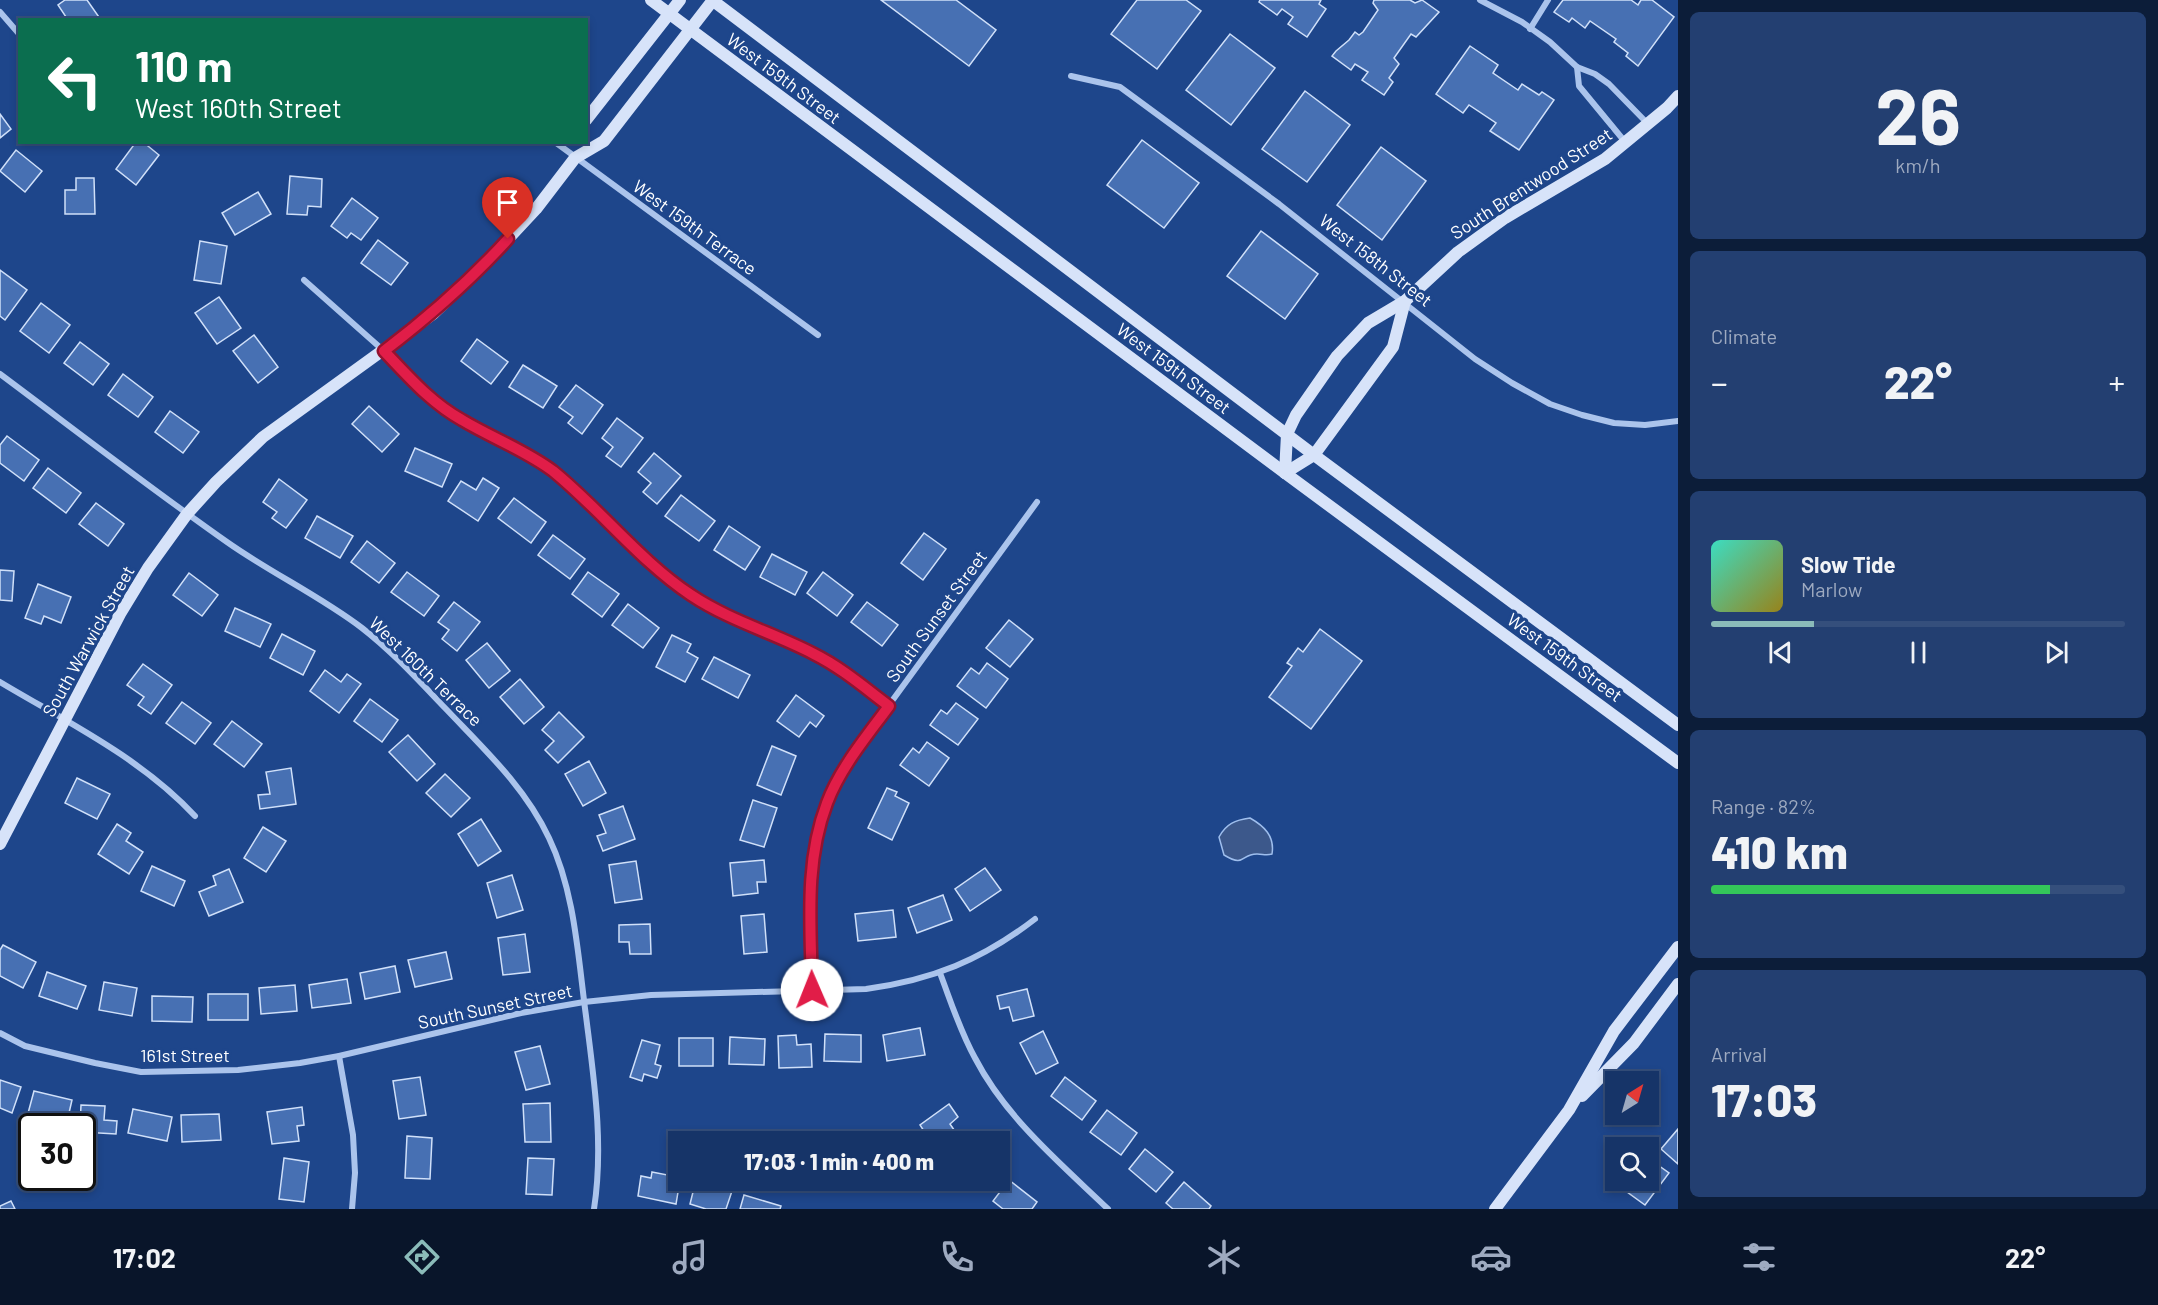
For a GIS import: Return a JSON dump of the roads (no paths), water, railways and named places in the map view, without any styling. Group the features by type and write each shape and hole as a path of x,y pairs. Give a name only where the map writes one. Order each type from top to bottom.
{"main road":[{"name":"West 159th Street","path":"651,0 1678,763"},
{"path":"588,117 680,0"},
{"name":"West 159th Street","path":"712,0 1314,455 1678,725"},
{"name":"South Warwick Street","path":"0,844 120,614 148,568 187,514 216,482 263,437 433,314 480,270 536,209 575,158 604,141 712,0"},
{"name":"South Brentwood Street","path":"1287,434 1296,415 1345,348 1368,323 1405,301 1458,252 1505,218 1605,159 1667,108 1678,96"},
{"name":"South Warwick Street","path":"575,158 578,144"},
{"path":"1285,473 1314,455 1393,347 1405,301"},
{"path":"1285,473 1287,434"},
{"path":"1495,1209 1569,1110 1614,1031 1678,947"},
{"path":"1569,1110 1634,1043 1678,984"}],"street":[{"path":"1480,0 1530,28 1550,42 1576,67 1595,74 1610,84 1648,124"},
{"path":"1530,28 1548,0"},
{"path":"0,12 18,33"},
{"path":"1576,67 1579,86 1626,143"},
{"name":"West 158th Street","path":"1071,76 1120,87 1279,204 1405,301 1475,359 1512,383 1550,404 1614,423 1645,425 1678,421"},
{"name":"West 159th Terrace","path":"558,144 818,336"},
{"path":"304,280 447,411 550,469 571,486 662,574 692,596 738,620 816,655 840,669 889,706"},
{"name":"West 160th Terrace","path":"0,374 187,514 254,561 364,630 404,664 498,763 525,796 549,839 564,880 572,918 596,1090 599,1142 594,1209"},
{"name":"South Sunset Street","path":"812,990 810,883 819,829 828,801 843,773 889,706 1037,502"},
{"path":"0,682 142,770 174,793 195,816"},
{"name":"South Sunset Street","path":"339,1056 521,1013 584,1002 651,995 812,990 900,984 940,973 987,952 1035,919"},
{"path":"940,973 960,1029 993,1089 1029,1133 1108,1209"},
{"name":"161st Street","path":"0,1034 25,1046 141,1072 238,1070 339,1056"},
{"path":"339,1056 353,1135 355,1173 352,1209"}],"water":[{"path":"1250,818 1267,832 1272,842 1272,854 1257,854 1240,860 1224,855 1219,837 1231,823"}]}
